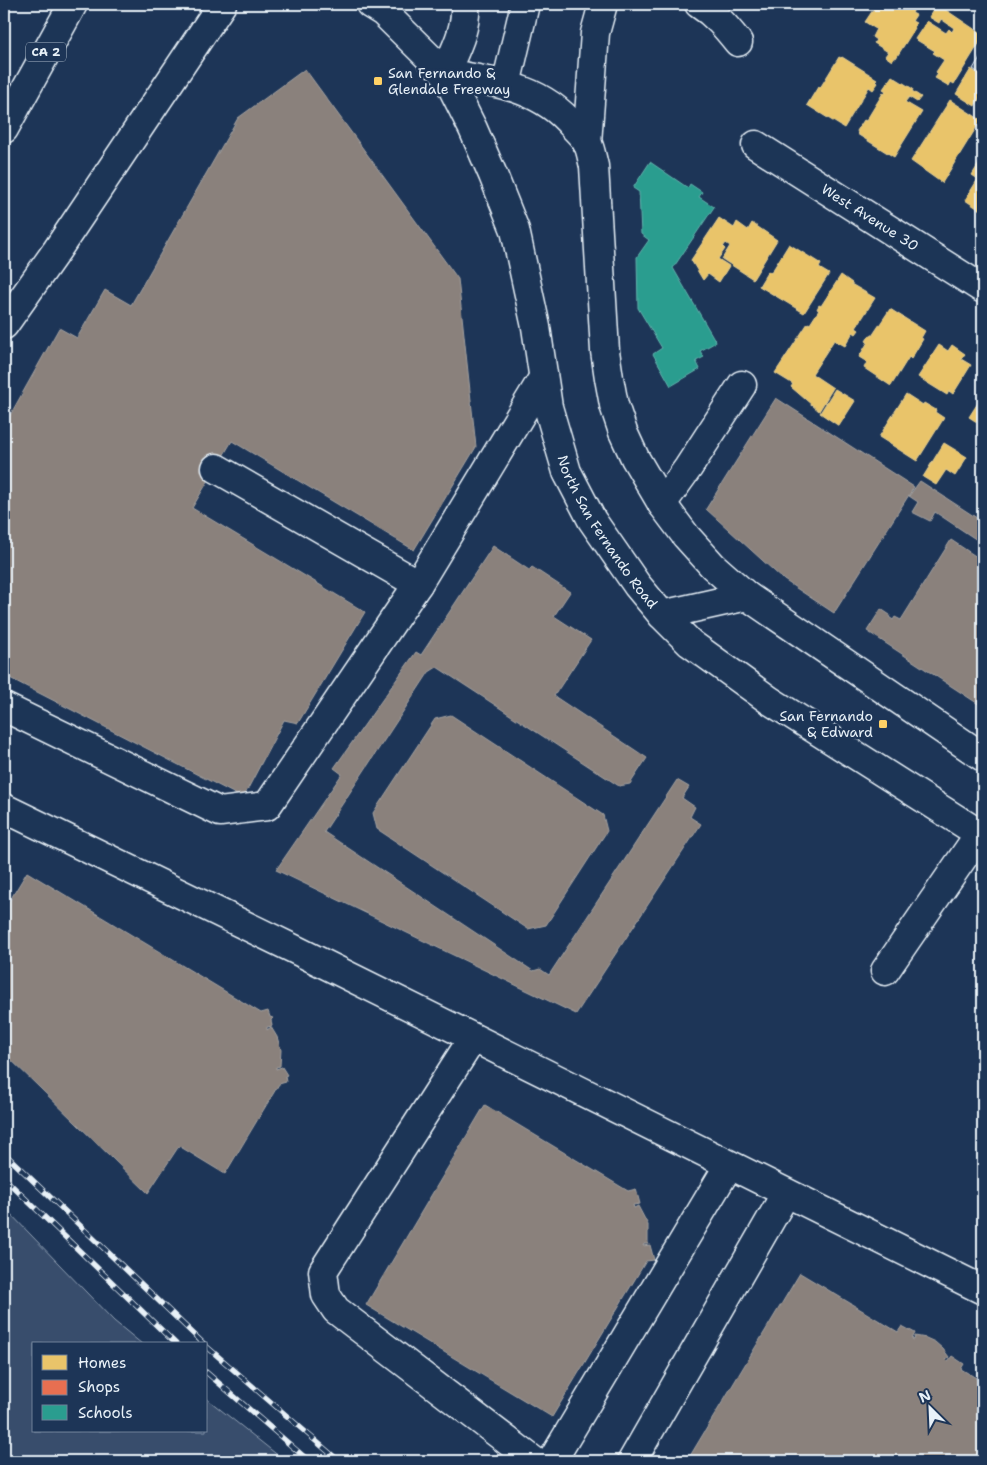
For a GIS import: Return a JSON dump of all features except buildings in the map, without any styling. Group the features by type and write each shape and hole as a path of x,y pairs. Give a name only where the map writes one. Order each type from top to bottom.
{"main road":[{"name":"CA 2","path":"4,129 73,4"},
{"path":"4,325 57,250 222,4"},
{"name":"North San Fernando Road","path":"370,4 382,12 445,73 493,175 514,230 536,328 548,407 567,472 592,520 637,585 662,615 690,643 769,700 981,834"},
{"path":"465,4 466,13 462,35 445,73 506,85 528,92 549,103 569,121 588,143"},
{"path":"506,85 525,4"},
{"path":"603,4 594,33 588,143 594,166 605,351 609,378 614,405 623,432 635,458 662,504 686,536 713,566 747,596 983,757"},
{"path":"699,4 726,26 738,42"},
{"name":"West Avenue 30","path":"756,145 983,289"},
{"path":"4,707 220,812 268,806 418,584 543,378"},
{"path":"662,504 742,385"},
{"path":"216,468 418,584"},
{"path":"662,615 747,596"},
{"path":"4,808 983,1290"},
{"path":"886,971 981,834"},
{"path":"473,1038 323,1271 326,1295 336,1310 534,1461"},
{"path":"552,1461 729,1164"},
{"path":"632,1461 786,1193"}],"shaded area":[{"path":"4,1207 114,1321 140,1342 32,1342 32,1432 208,1432 208,1400 285,1461 6,1461 4,1459"}],"railway":[{"path":"4,1153 202,1342"},
{"path":"4,1178 174,1342"},
{"path":"208,1348 339,1461"},
{"path":"208,1374 309,1461"}],"place":[{"name":"San Fernando & Glendale Freeway","path":"378,81"},
{"name":"San Fernando & Edward","path":"883,724"}]}
